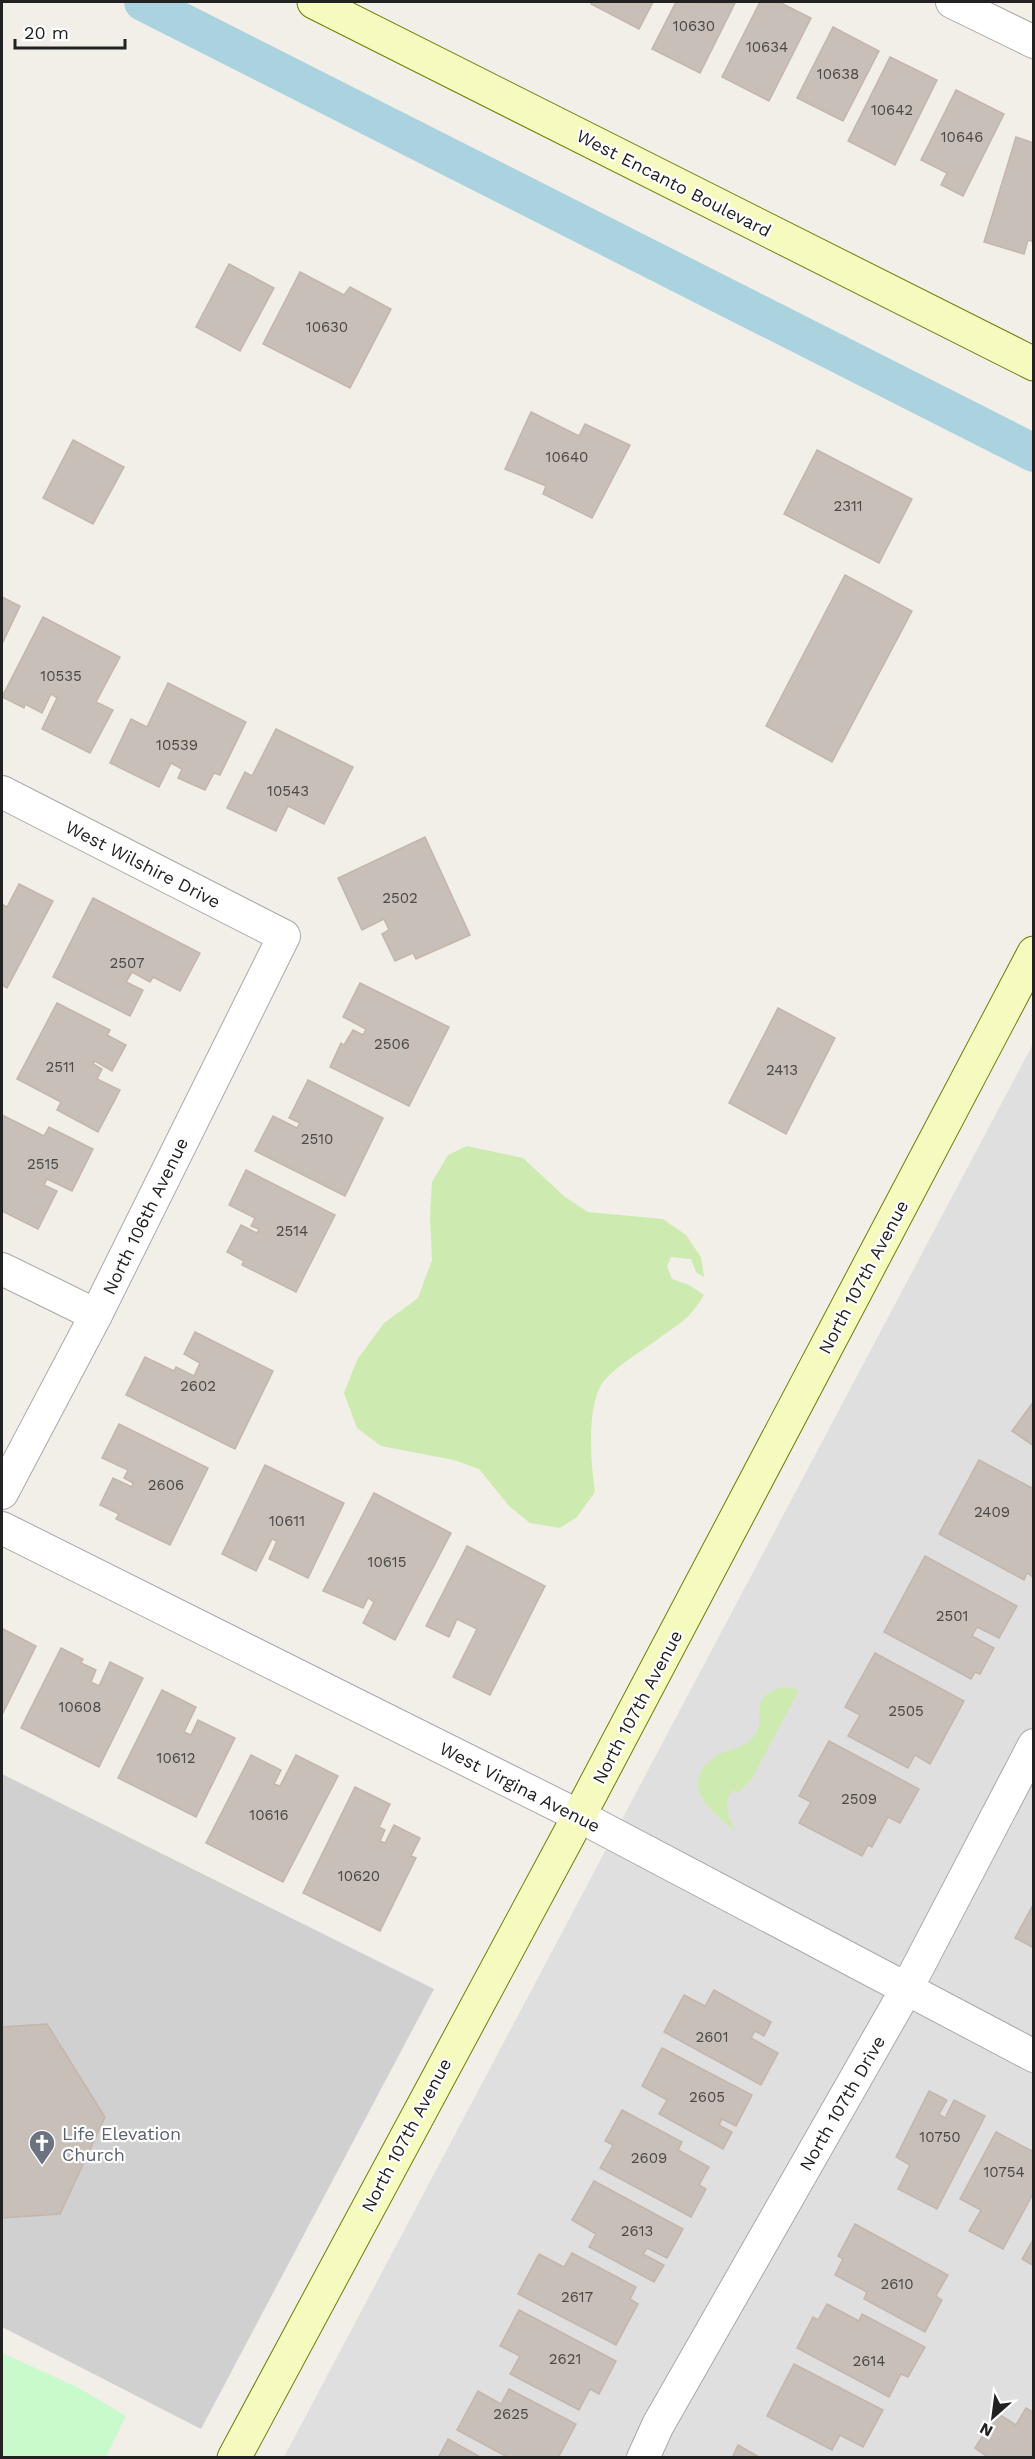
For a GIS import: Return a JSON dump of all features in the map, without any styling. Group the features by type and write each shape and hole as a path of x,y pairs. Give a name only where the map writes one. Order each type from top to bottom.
{"main road":[{"name":"West Encanto Boulevard","path":"314,2 1034,364"},
{"name":"North 107th Avenue","path":"234,2457 579,1816 1034,953"}],"street":[{"path":"952,2 1034,42"},
{"name":"West Wilshire Drive","path":"2,792 284,936"},
{"name":"North 106th Avenue","path":"2,1493 96,1315 284,936"},
{"path":"2,1269 96,1315"},
{"name":"West Virgina Avenue","path":"2,1528 579,1816 1034,2056"},
{"name":"North 107th Drive","path":"643,2457 658,2424 906,1990 1034,1744"}],"shaded area":[{"path":"1033,1044 1033,2457 284,2457"},
{"path":"2,1774 434,1989 201,2429 2,2327"}],"green space":[{"path":"467,1146 523,1158 565,1197 588,1212 663,1219 686,1235 701,1257 704,1277 696,1272 691,1259 671,1257 667,1266 672,1279 689,1285 704,1295 694,1310 679,1324 622,1364 603,1382 594,1405 592,1420 591,1451 595,1492 577,1517 560,1528 530,1523 509,1506 479,1469 454,1460 381,1446 357,1428 344,1393 357,1360 384,1323 418,1298 432,1260 430,1217 432,1182 448,1155"},
{"path":"785,1687 799,1690 751,1780 739,1792 733,1790 728,1799 728,1815 735,1830 715,1814 701,1796 698,1786 699,1775 706,1765 718,1755 752,1739 757,1731 764,1696"},
{"path":"2,2353 79,2388 126,2416 106,2457 2,2457"}],"building":[{"path":"592,2 653,2 639,29 591,4"},
{"path":"676,2 735,3 700,73 652,49"},
{"path":"760,2 779,2 811,18 769,101 722,77"},
{"path":"833,27 879,51 843,121 797,98"},
{"path":"890,57 937,80 895,165 848,141"},
{"path":"956,90 1004,114 963,196 941,185 947,173 921,160"},
{"path":"1016,137 1034,143 1034,242 1028,240 1024,254 984,242"},
{"path":"229,264 274,288 240,351 196,327"},
{"path":"300,272 344,295 350,287 391,309 350,388 263,344"},
{"path":"531,412 579,436 585,424 630,445 592,518 543,494 546,486 505,469"},
{"path":"73,440 124,467 93,524 43,498"},
{"path":"817,450 912,499 879,563 784,514"},
{"path":"845,575 912,611 832,762 766,726"},
{"path":"2,597 20,606 2,644"},
{"path":"43,617 120,657 96,702 113,710 90,753 42,729 57,698 51,694 42,713 25,704 24,708 2,697"},
{"path":"168,683 246,722 220,775 214,773 205,790 178,778 182,769 171,763 159,787 110,763 131,719 147,727"},
{"path":"276,729 353,767 324,824 288,806 276,831 227,808 245,772 252,776"},
{"path":"425,837 470,935 416,959 413,953 395,961 382,934 389,930 384,919 362,930 338,878"},
{"path":"19,884 53,901 7,988 2,985 2,904 7,907"},
{"path":"93,898 200,953 180,991 153,977 150,982 132,972 126,982 143,990 130,1016 53,977"},
{"path":"360,983 449,1027 409,1106 330,1067 341,1043 344,1045 353,1030 363,1035 366,1029 343,1017"},
{"path":"57,1003 110,1030 107,1035 126,1045 112,1071 95,1061 93,1064 102,1069 97,1079 120,1090 98,1132 57,1110 61,1102 17,1079"},
{"path":"778,1008 835,1038 786,1134 729,1103"},
{"path":"308,1080 383,1118 345,1196 255,1151 273,1116 297,1128 300,1123 289,1118"},
{"path":"2,1115 44,1136 49,1127 93,1149 72,1191 47,1179 44,1185 57,1191 38,1229 2,1211"},
{"path":"246,1170 335,1215 296,1292 242,1265 244,1261 227,1252 241,1225 257,1233 259,1229 251,1226 255,1218 229,1205"},
{"path":"195,1332 273,1371 235,1449 126,1395 145,1357 174,1371 176,1367 194,1376 200,1363 184,1354"},
{"path":"1034,1401 1034,1446 1012,1431"},
{"path":"119,1424 208,1468 170,1545 116,1519 119,1514 100,1505 113,1478 132,1487 133,1483 124,1478 128,1470 102,1458"},
{"path":"979,1460 1034,1489 1033,1577 1027,1573 1024,1580 939,1534"},
{"path":"265,1465 344,1503 308,1578 269,1559 277,1541 272,1539 256,1571 222,1554"},
{"path":"374,1493 451,1533 395,1640 363,1623 374,1602 368,1598 363,1608 323,1591"},
{"path":"467,1546 545,1586 490,1695 453,1677 477,1629 457,1619 449,1637 426,1626"},
{"path":"925,1556 1017,1606 999,1638 977,1627 972,1636 994,1648 980,1674 975,1672 971,1679 884,1632"},
{"path":"3,1629 36,1646 2,1715 2,1632"},
{"path":"61,1648 83,1659 81,1663 96,1670 91,1682 99,1686 110,1662 143,1678 99,1767 21,1728"},
{"path":"875,1653 964,1701 930,1764 915,1755 908,1768 848,1736 860,1715 845,1707"},
{"path":"162,1690 196,1707 184,1732 191,1735 198,1720 235,1738 196,1817 118,1778"},
{"path":"829,1741 919,1789 900,1823 888,1817 872,1847 868,1845 862,1856 799,1823 811,1802 799,1796"},
{"path":"251,1755 281,1770 274,1784 280,1786 296,1755 338,1776 283,1882 206,1843"},
{"path":"355,1787 390,1804 379,1827 385,1830 380,1841 385,1843 394,1825 420,1838 411,1856 416,1858 380,1931 303,1893"},
{"path":"1034,1903 1034,1948 1015,1938"},
{"path":"714,1990 771,2022 764,2036 755,2031 751,2038 778,2053 761,2085 664,2032 684,1995 705,2006"},
{"name":"Life Elevation Church","path":"47,2024 105,2117 60,2214 2,2218 2,2027"},
{"path":"662,2048 752,2095 736,2126 722,2119 719,2125 732,2132 723,2149 659,2114 667,2100 642,2086"},
{"path":"929,2091 947,2100 939,2114 945,2118 954,2100 985,2116 937,2209 898,2189 910,2165 896,2157"},
{"path":"622,2110 682,2142 678,2150 709,2167 699,2185 706,2189 691,2217 600,2168 613,2145 605,2141"},
{"path":"996,2132 1034,2152 1034,2192 1003,2249 969,2231 981,2210 960,2199"},
{"path":"594,2181 683,2229 667,2258 647,2248 643,2254 664,2265 654,2282 589,2247 596,2234 572,2220"},
{"path":"855,2224 948,2275 936,2296 942,2300 925,2332 864,2299 867,2292 835,2275 843,2259 838,2256"},
{"path":"1034,2238 1034,2266 1022,2259"},
{"path":"572,2253 636,2287 630,2299 638,2304 616,2345 518,2294 539,2254 564,2267"},
{"path":"827,2304 859,2321 862,2314 925,2347 908,2377 901,2374 889,2397 797,2348 813,2317 818,2320"},
{"path":"519,2310 616,2361 599,2394 590,2389 579,2410 510,2374 520,2356 500,2346"},
{"path":"794,2364 883,2410 863,2447 840,2435 832,2450 767,2416"},
{"path":"509,2389 576,2424 558,2458 509,2458 457,2430 478,2391 501,2404"},
{"path":"1026,2408 1034,2413 1034,2458 989,2458 975,2448 997,2413 1016,2425"},
{"path":"448,2439 482,2458 438,2458"},
{"path":"738,2445 761,2458 732,2458"}],"waterway":[{"path":"143,2 1034,453"}],"place":[{"name":"Life Elevation Church","path":"42,2166"}]}
